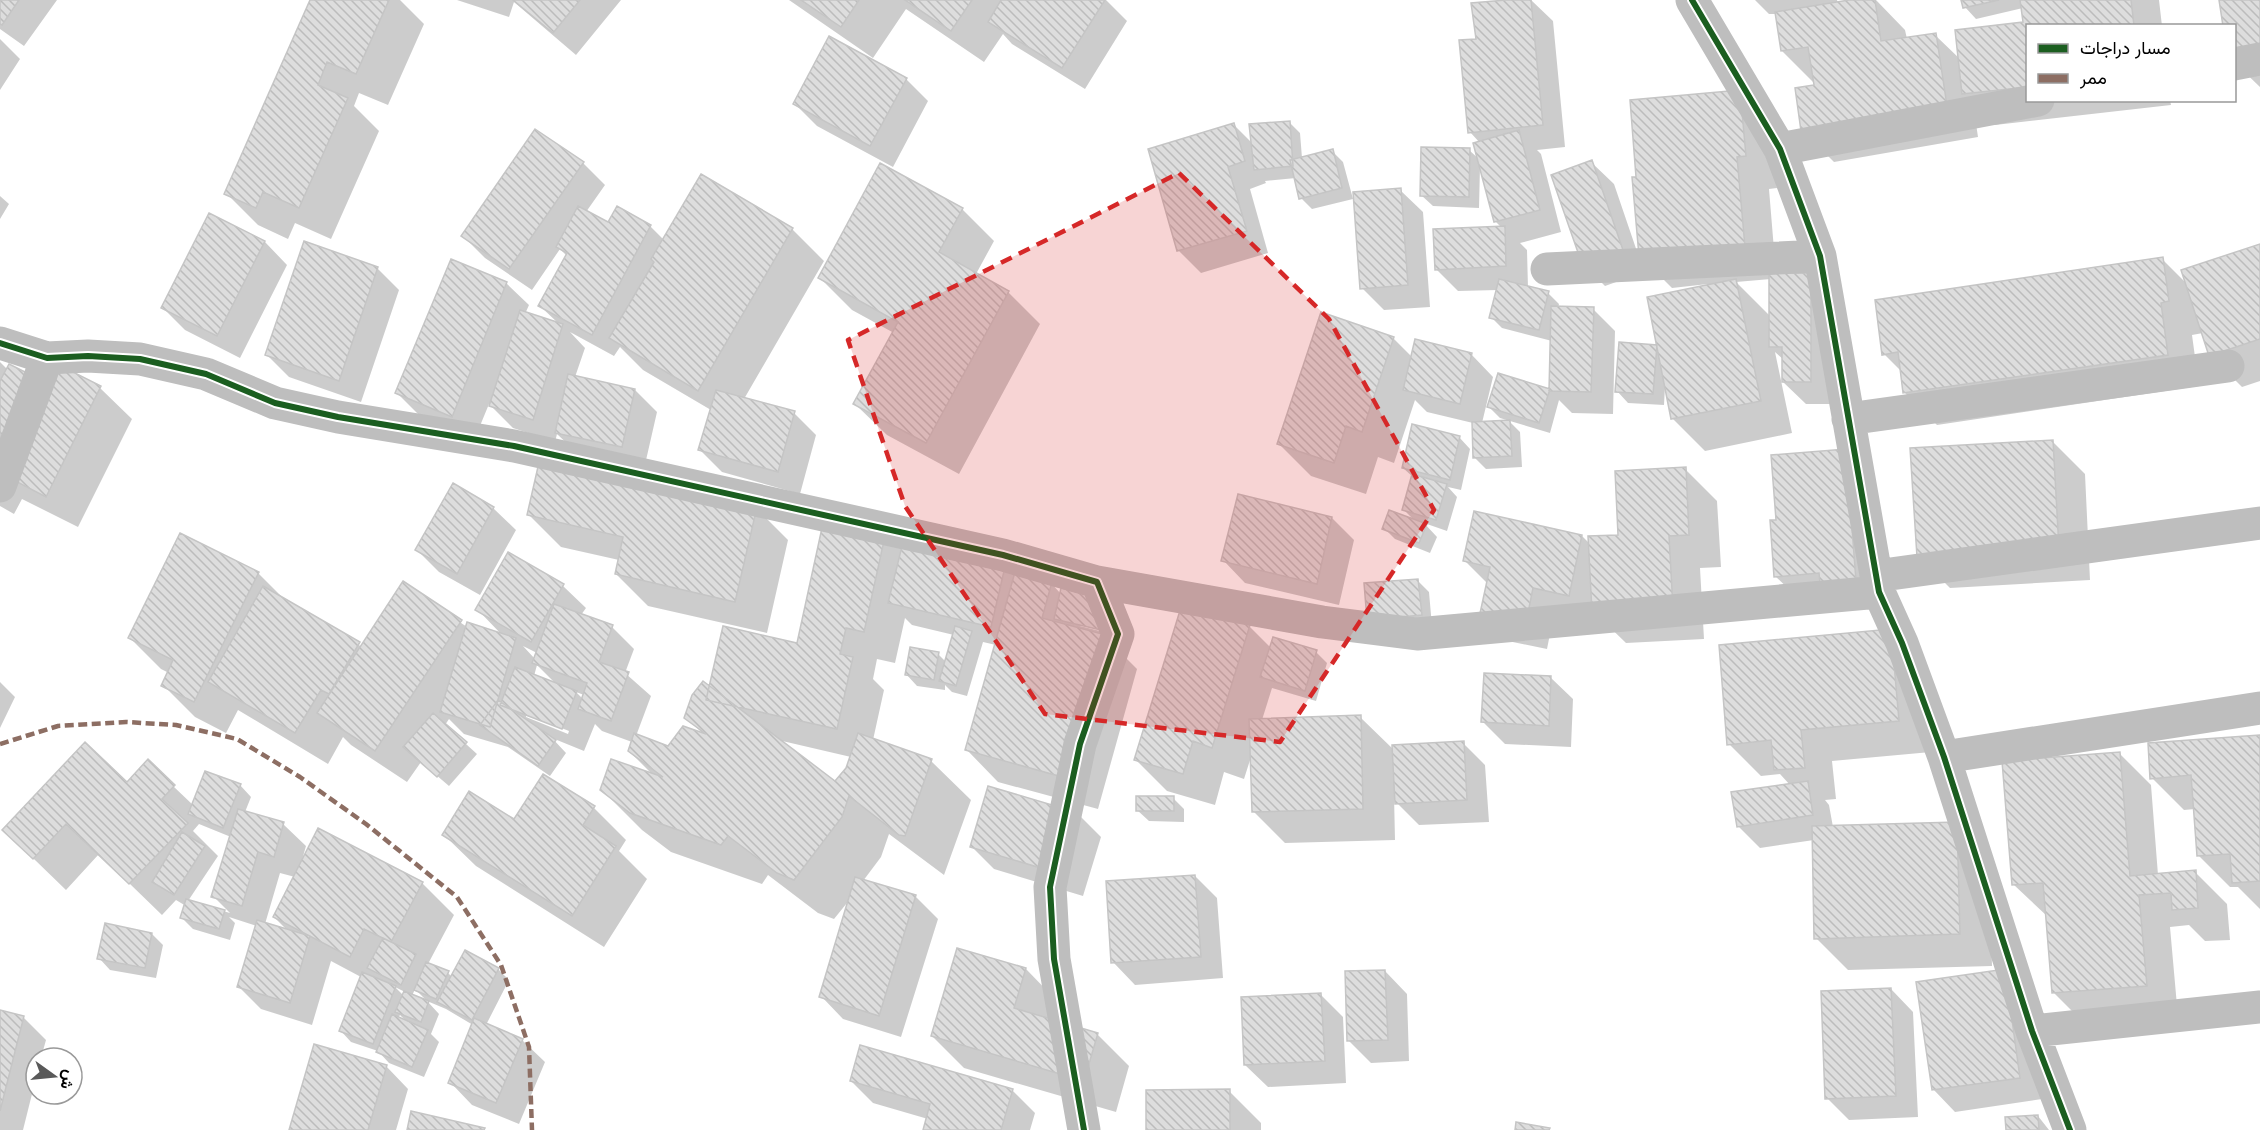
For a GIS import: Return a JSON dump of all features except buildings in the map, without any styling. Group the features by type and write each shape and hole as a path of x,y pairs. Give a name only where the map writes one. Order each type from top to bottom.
{"street":[{"path":"1692,0 1780,149 1820,256 1878,584 1944,757 2032,1031 2070,1130"},
{"path":"2236,63 2260,59"},
{"path":"1780,149 2027,102"},
{"path":"1547,269 1820,256"},
{"path":"0,344 47,358 88,356 140,359 206,374 275,403 338,417 514,446 1004,555 1097,582 1323,622 1417,634 1878,584 2260,523"},
{"path":"0,486 47,358"},
{"path":"1848,420 2228,366"},
{"path":"1084,1130 1054,959 1050,887 1080,744 1118,634 1097,582"},
{"path":"1944,757 2260,708"},
{"path":"2032,1031 2260,1007"}],"highlighted area":[{"path":"1179,173 1329,319 1434,510 1280,742 1045,714 905,506 848,340"}],"marked path":[{"path":"0,744 58,726 126,722 176,725 237,739 300,777 366,824 457,897 501,965 529,1047 532,1130"}],"cycle path":[{"path":"1692,0 1780,149 1820,256 1879,592 1902,643 1944,757 2032,1031 2070,1130"},
{"path":"0,343 47,358 88,356 140,359 206,374 275,403 338,417 514,446 1003,555 1097,582 1118,634 1080,744 1050,887 1054,959 1084,1130"}]}
